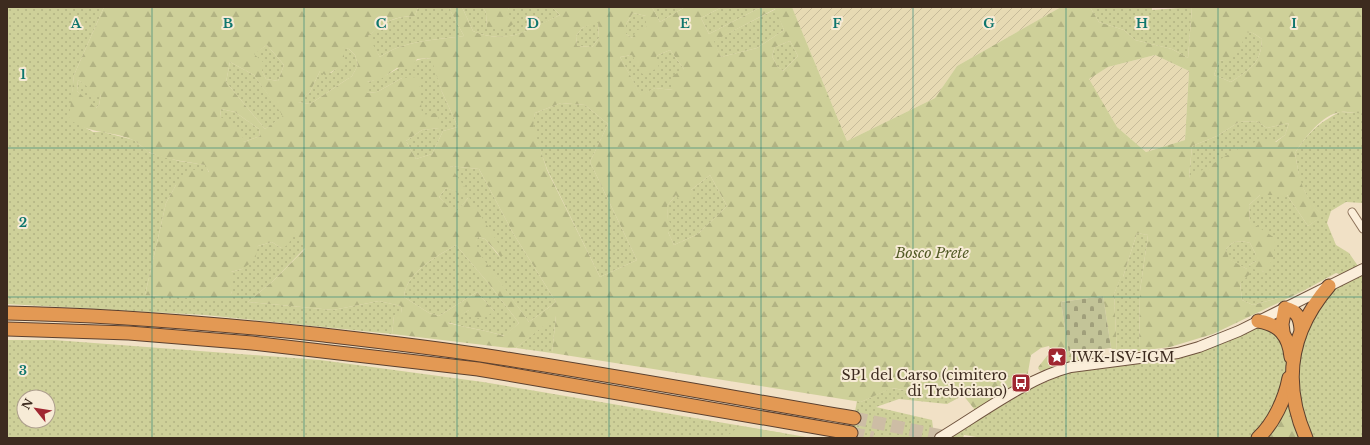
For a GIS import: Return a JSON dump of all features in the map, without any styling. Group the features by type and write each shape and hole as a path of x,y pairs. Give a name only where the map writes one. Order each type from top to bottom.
{"highway":[{"path":"1258,438 1272,421 1280,406 1288,383 1301,329 1318,299 1329,286"},
{"path":"1301,329 1298,316 1292,310 1285,308 1282,324 1283,332 1290,347 1293,394 1299,420 1306,438"},
{"path":"7,313 130,318 253,328 381,342 552,366 854,418"},
{"path":"1258,321 1274,325 1283,332"},
{"path":"7,329 129,334 252,343 478,369 851,433"}],"main road":[{"path":"940,438 1032,383 1063,369 1189,350 1220,339 1363,269"}],"street":[{"path":"1352,212 1363,229"}],"shaded area":[{"path":"792,7 1061,7 957,66 935,98 847,141"},
{"path":"1155,55 1189,71 1185,140 1146,152 1117,127 1088,79 1108,67"}],"green space":[{"path":"7,7 104,7 74,75 70,119 93,132 103,132 134,140 150,153 179,161 206,165 209,173 176,185 166,203 145,295 233,300 231,291 231,272 242,269 258,246 272,242 281,248 295,230 305,248 273,281 248,302 333,310 379,301 401,306 402,313 394,316 392,334 205,315 7,304"},
{"name":"Bosco Prete","path":"104,7 418,7 415,16 389,21 368,36 380,57 389,51 410,44 464,36 451,12 450,7 462,7 473,31 497,37 518,34 560,15 553,8 529,7 652,7 660,22 685,7 722,7 701,18 709,34 761,7 792,7 847,141 935,98 957,66 1061,7 1090,7 1099,22 1124,30 1135,40 1172,49 1188,58 1192,7 1363,7 1363,113 1341,112 1327,117 1308,134 1295,153 1301,180 1306,194 1323,216 1308,226 1287,195 1260,195 1249,205 1250,222 1275,238 1274,252 1270,264 1264,272 1253,269 1249,265 1256,261 1256,255 1250,243 1243,241 1234,242 1226,249 1229,259 1247,269 1250,274 1240,283 1242,300 1253,305 1303,291 1213,334 1170,347 1139,351 1140,291 1148,235 1137,233 1123,277 1121,277 1114,294 1117,354 1111,348 1103,296 1061,302 1069,354 1087,351 1088,359 1040,371 1038,368 1039,366 1051,351 1049,346 1041,348 1031,355 1027,378 1022,383 975,410 963,395 935,395 892,388 861,402 552,353 556,316 516,348 509,348 392,334 394,316 398,313 402,313 401,306 379,301 333,310 248,302 273,281 305,249 295,231 288,245 281,248 272,242 258,246 255,260 242,269 231,272 231,291 234,301 145,295 166,203 176,185 188,169 209,172 205,165 164,157 149,152 133,140 85,128 69,119 74,75","holes":["775,9 784,30 757,48 721,57 714,41","633,13 646,16 646,28 637,30 632,38 626,34 626,24","598,22 599,38 592,47 577,46 576,36 582,28","1244,32 1253,33 1262,39 1257,60 1244,73 1231,82 1214,75 1219,61 1230,58 1238,52 1244,38","790,41 798,56 783,71 777,66 772,56 775,47","267,45 284,65 278,81 266,79 262,71 264,63 254,54","339,47 349,49 355,55 358,65 352,76 310,104 298,102 310,92 320,71 325,75 344,66 344,54","670,50 684,69 672,76 673,90 655,88 641,95 620,57 632,55 642,74 659,68 656,56","1155,55 1189,71 1185,140 1146,152 1117,127 1089,79 1108,67","431,58 442,92 458,127 443,131 432,154 416,159 406,141 422,130 440,128 438,113 422,115 419,77 402,78 377,92 367,93 367,82 381,79 397,68 411,69 417,59","230,62 254,75 283,116 265,129 226,82","78,80 88,87 89,95 94,97 101,94 99,105 96,108 77,91","561,103 585,105 608,124 590,162 637,260 600,277 547,170 533,127 535,113","221,109 235,112 259,129 260,136 244,142 239,129 229,121 220,117","1256,121 1267,128 1289,123 1285,135 1276,142 1262,139 1234,151 1189,178 1192,146 1217,136 1239,122","450,166 479,169 513,233 556,302 529,322 474,246 478,237 485,239 501,257 505,254 469,197 455,213 439,197 446,188 461,194 466,189","710,175 727,206 698,234 674,245 668,232 672,225 668,220 667,206 676,195 680,201 692,201 691,190","456,245 519,323 504,336 448,323 469,310 473,319 486,317 494,311 477,292 439,316 429,313 404,297 410,280 423,266"]},
{"path":"418,7 450,7 451,12 464,36 410,44 389,51 380,57 367,37 389,21 415,16"},
{"path":"462,7 483,7 486,13 487,28 515,22 505,16 509,7 553,8 560,15 518,34 497,37 473,31"},
{"path":"483,7 509,7 506,16 516,22 508,28 487,28 486,13"},
{"path":"652,7 685,7 660,22"},
{"path":"722,7 761,7 709,34 701,18"},
{"path":"1090,7 1152,7 1152,10 1192,7 1188,58 1172,49 1135,40 1124,30 1099,22"},
{"path":"776,9 784,30 757,48 721,57 713,41"},
{"path":"633,13 646,16 646,28 632,38 626,34 626,24"},
{"path":"598,21 599,38 592,47 577,46 576,36 582,28"},
{"path":"1243,31 1253,33 1262,39 1257,60 1249,69 1231,82 1214,75 1219,61 1228,58"},
{"path":"790,41 798,56 783,71 777,66 772,56 775,47"},
{"path":"267,45 284,65 278,81 266,79 253,54"},
{"path":"339,46 349,49 355,55 358,65 352,76 310,104 297,102 310,92 320,71 331,73 338,67"},
{"path":"670,50 684,69 673,90 655,88 641,96 620,57 632,55 656,56"},
{"path":"432,58 442,92 458,127 443,131 432,154 416,159 406,141 422,130 439,128 422,115 402,78 377,92 367,93 367,82 376,80 413,61"},
{"path":"230,62 254,75 284,116 265,129 226,82"},
{"path":"78,80 101,94 99,105 95,109 77,91"},
{"path":"561,103 585,105 608,124 590,162 637,260 600,277 547,169 532,127 535,113"},
{"path":"221,109 235,112 259,129 260,136 244,142 220,117"},
{"path":"1340,112 1363,113 1363,203 1346,202 1331,211 1327,223 1336,245 1349,253 1358,266 1340,274 1336,273 1303,291 1253,305 1242,300 1240,283 1247,269 1228,259 1226,249 1234,242 1243,241 1250,243 1256,255 1256,261 1249,265 1264,272 1250,222 1249,205 1260,195 1287,195 1308,226 1322,216 1310,202 1300,182 1295,153 1314,129"},
{"path":"1256,121 1267,128 1289,123 1285,135 1275,142 1189,179 1192,146 1217,136 1239,122"},
{"path":"450,166 479,169 513,233 556,302 529,322 473,246 478,237 485,239 500,257 468,198 455,214 439,197 446,188 461,193"},
{"path":"710,175 727,206 698,234 674,245 668,232 667,206 676,195 691,190"},
{"path":"1137,233 1148,235 1140,291 1139,351 1117,354 1114,294 1121,276 1123,277"},
{"path":"456,245 519,323 505,336 447,322 469,310 494,311 477,292 439,316 429,313 404,297 410,280 423,266"},
{"path":"1363,274 1363,438 1312,438 1304,420 1298,380 1301,353 1307,328 1331,291"},
{"path":"1103,296 1111,348 1069,354 1061,302"},
{"path":"556,315 552,353 516,348"},
{"path":"1257,327 1264,328 1274,334 1283,343 1286,355 1285,370 1275,402 1259,429 1251,438 983,438 964,435 963,438 948,438 1032,388 1067,373 1159,361 1190,355"},
{"path":"7,340 54,340 320,360 483,382 812,438 7,438"},
{"path":"891,388 935,395 964,395 947,404 899,399 876,407 932,420 933,428 928,438 850,438 857,401 861,402"},
{"path":"1289,401 1300,438 1264,438"},
{"path":"739,426 783,433 788,438 725,438"}],"tunnel":[{"path":"854,418 951,438"},
{"path":"851,433 873,438"}],"place":[{"name":"IWK-ISV-IGM","path":"1057,357"},
{"name":"SP1 del Carso (cimitero di Trebiciano)","path":"1021,383"}]}
